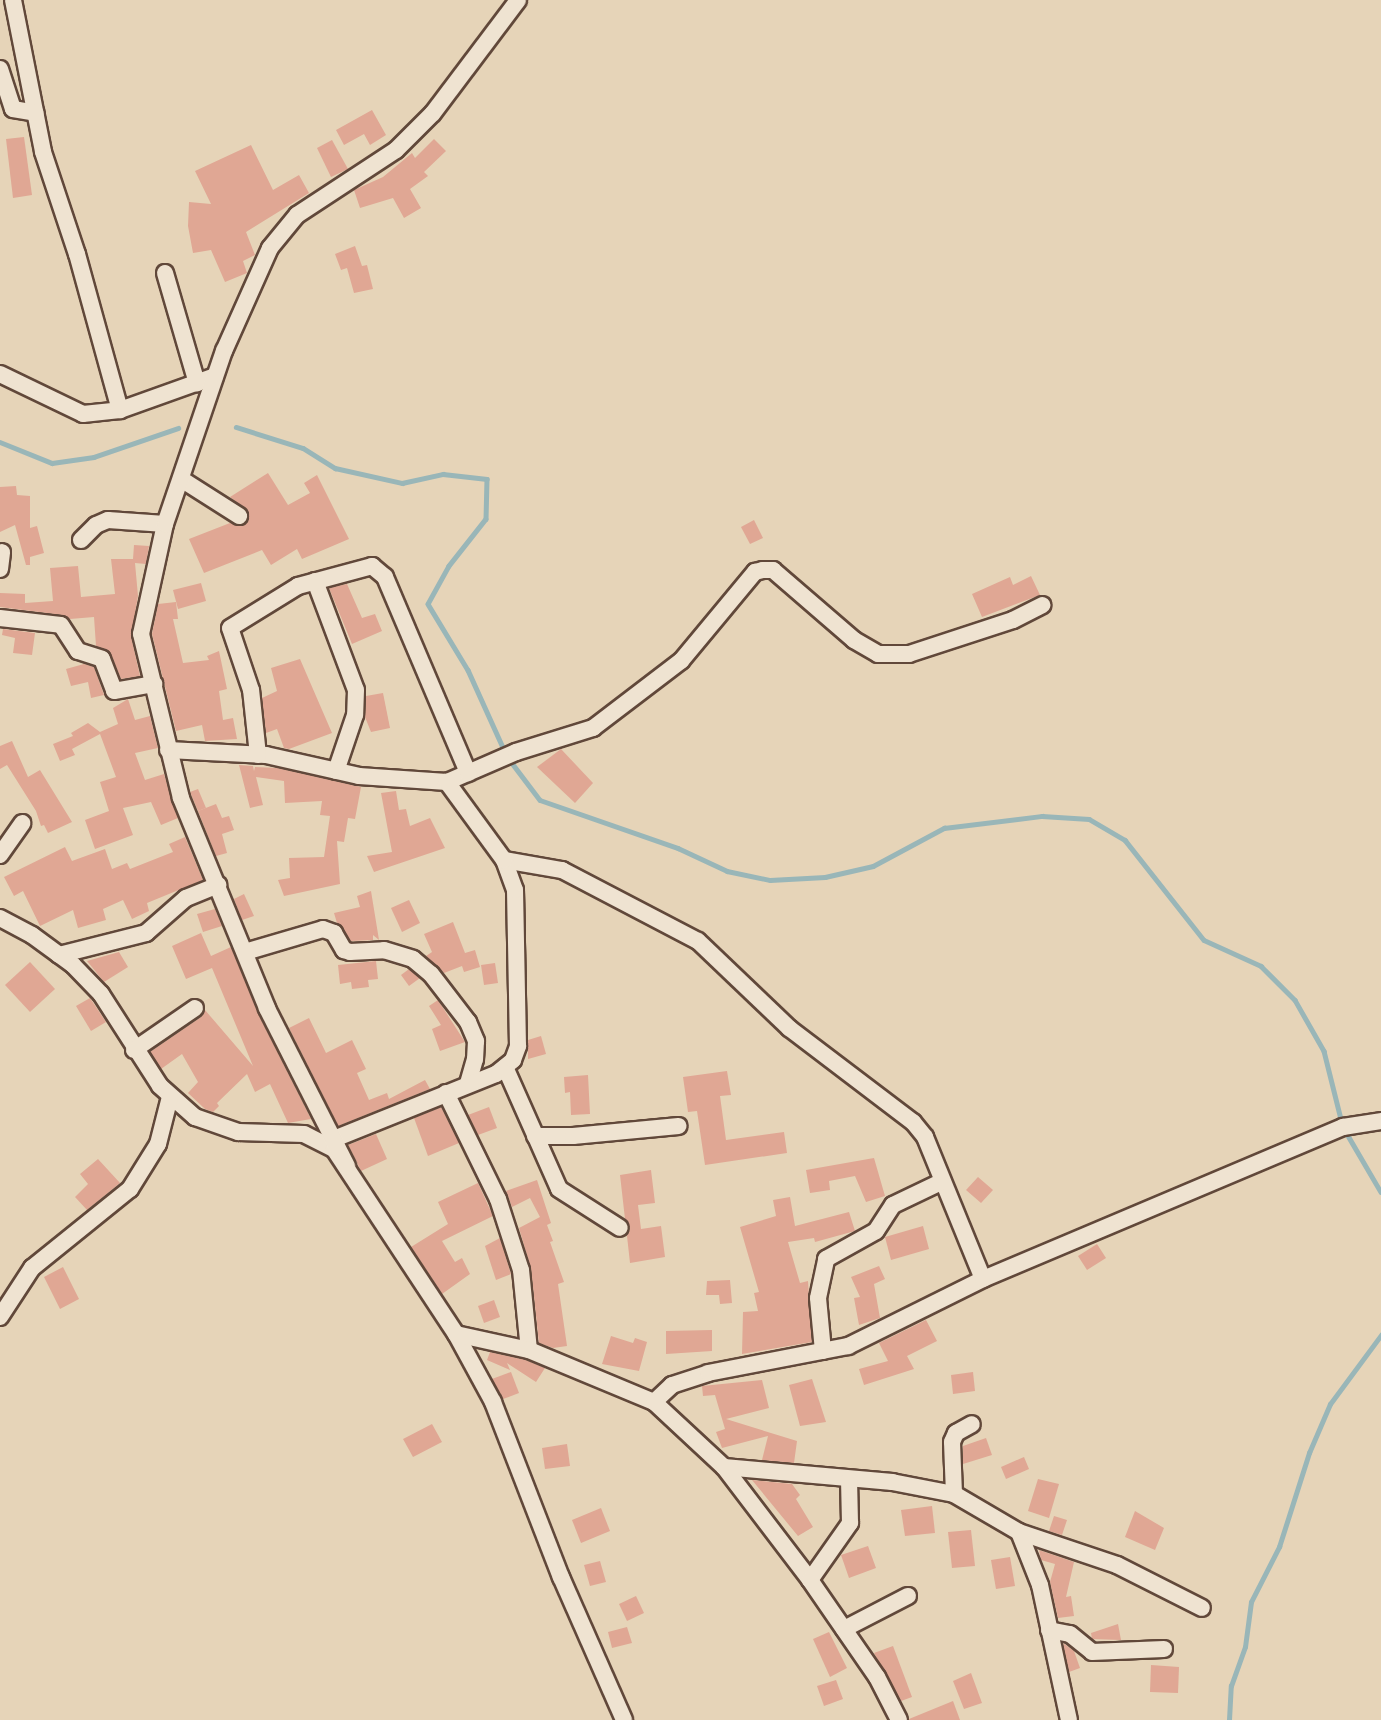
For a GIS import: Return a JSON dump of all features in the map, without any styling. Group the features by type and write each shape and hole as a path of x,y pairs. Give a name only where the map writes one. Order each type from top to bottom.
{"street":[{"path":"14,0 51,180 77,254 120,410"},
{"path":"347,1166 267,1008 181,798 141,634 165,524 215,376 270,248 282,229 396,150 433,113 518,0"},
{"path":"0,69 13,109 36,113"},
{"path":"165,273 197,382"},
{"path":"0,374 67,410 83,414 120,410 215,376"},
{"path":"181,479 238,516"},
{"path":"81,540 96,525 108,520 165,524"},
{"path":"0,569 2,552"},
{"path":"258,755 251,690 230,628 283,592 365,566 380,570 475,770"},
{"path":"168,750 258,755 336,771 447,782 516,752 593,728 681,661 755,572 764,570 773,570 854,640 878,654 909,654 1013,620 1042,605"},
{"path":"315,581 356,690 355,715 336,771"},
{"path":"0,618 61,625 78,651 102,659 114,692 154,684"},
{"path":"334,1139 505,1067 518,1046 515,890 504,860 447,782"},
{"path":"0,855 22,823"},
{"path":"504,860 562,870 706,946 789,1028 913,1122 925,1137 983,1279"},
{"path":"59,955 146,933 186,898 218,885"},
{"path":"0,918 59,955 100,994 134,1050 170,1097 195,1117 238,1132 304,1134 321,1139 334,1149 456,1334 493,1402 561,1577 624,1720"},
{"path":"245,952 323,929 334,933 344,950 350,952 384,950 413,959 431,974 468,1022 476,1041 476,1059 468,1084"},
{"path":"134,1050 195,1008"},
{"path":"505,1067 559,1189 620,1228"},
{"path":"446,1093 498,1199 521,1270 529,1350"},
{"path":"0,1317 32,1268 130,1190 158,1144 170,1097"},
{"path":"654,1402 672,1385 708,1373 848,1347 983,1279 1343,1126 1381,1121"},
{"path":"1363,1122 1381,1135"},
{"path":"535,1136 573,1136 679,1126"},
{"path":"823,1351 818,1298 826,1259 876,1231 893,1205 943,1180"},
{"path":"456,1334 529,1350 654,1402 724,1467 810,1580 844,1629 877,1677 899,1720"},
{"path":"954,1494 952,1442 956,1433 972,1424"},
{"path":"724,1467 849,1480 892,1482 954,1494 1019,1532 1117,1566 1202,1608"},
{"path":"810,1580 850,1524 849,1480"},
{"path":"1019,1532 1037,1576 1069,1720"},
{"path":"844,1629 908,1596"},
{"path":"1049,1630 1070,1634 1092,1652 1164,1649"}],"building":[{"path":"372,110 386,135 370,145 364,134 344,145 336,130"},
{"path":"24,137 32,195 13,198 6,139"},
{"path":"434,139 446,151 424,172 428,176 410,189 421,208 404,218 393,198 360,208 354,190 383,177 412,153 415,158"},
{"path":"332,140 348,169 331,177 317,148"},
{"path":"251,145 273,190 299,175 309,193 246,232 255,255 243,261 247,273 225,282 211,250 193,253 188,226 189,202 211,204 195,171"},
{"path":"355,246 362,266 367,265 373,289 354,293 347,268 341,270 335,254"},
{"path":"268,473 288,505 310,493 304,483 317,475 349,539 302,559 297,549 271,565 262,550 204,573 189,539 230,523 244,525 248,511 230,497"},
{"path":"16,486 17,495 30,496 30,528 37,526 44,553 30,557 30,565 26,565 15,525 0,532 0,487"},
{"path":"754,520 763,538 750,544 741,527"},
{"path":"134,545 149,546 146,564 135,563 138,596 131,636 140,676 121,679 110,652 96,646 94,617 70,619 62,615 0,607 0,593 25,594 25,603 53,601 50,568 78,566 81,597 115,594 111,559 133,559"},
{"path":"1031,576 1040,595 982,617 972,594 1010,577 1013,585"},
{"path":"201,583 206,601 178,609 173,590"},
{"path":"347,584 362,618 375,614 382,631 352,644 329,588"},
{"path":"176,602 178,619 173,619 183,663 209,660 207,656 219,651 227,689 219,691 223,720 233,718 237,739 205,741 202,725 176,731 152,634 158,604"},
{"path":"3,629 35,633 32,655 13,653 15,638 2,635"},
{"path":"300,659 332,733 289,749 284,748 277,729 266,733 262,698 277,691 271,668"},
{"path":"84,664 94,667 104,695 91,698 88,682 71,686 66,669"},
{"path":"383,693 390,728 371,732 365,717 366,696"},
{"path":"128,699 135,720 150,716 158,748 135,753 145,780 164,774 178,818 161,825 151,802 123,808 133,835 95,849 85,820 109,811 100,782 116,777 100,734 72,749 75,755 60,761 53,744 73,736 71,733 88,723 100,732 118,724 113,708"},
{"path":"12,741 28,777 40,770 72,822 48,833 44,825 41,826 36,811 7,765 0,769 0,746"},
{"path":"561,749 593,783 575,803 537,767"},
{"path":"239,765 253,766 254,771 255,767 278,768 361,787 355,819 348,818 344,842 337,841 340,884 284,896 278,880 290,878 289,858 324,857 330,816 320,815 322,801 285,803 284,781 256,777 263,805 250,808"},
{"path":"198,789 206,808 198,811 190,792"},
{"path":"396,791 399,810 406,809 410,826 430,818 445,848 374,872 367,856 392,852 381,793"},
{"path":"216,804 222,818 229,816 234,830 222,834 227,853 216,856 198,811"},
{"path":"185,837 203,880 147,903 149,911 132,919 123,900 103,909 106,920 78,928 73,910 40,926 23,891 14,896 4,877 65,847 72,861 105,849 112,869 127,863 130,869 173,852 169,844"},
{"path":"371,891 379,940 373,935 373,940 351,941 337,923 334,913 360,907 357,896"},
{"path":"244,894 254,916 242,920 234,899"},
{"path":"409,900 420,923 402,932 391,908"},
{"path":"215,909 222,926 203,932 197,914"},
{"path":"453,922 465,953 475,950 480,967 464,972 462,966 444,973 426,956 432,952 424,934"},
{"path":"201,933 211,956 231,947 258,1013 311,1119 288,1123 270,1084 255,1092 247,1074 217,1103 219,1106 213,1112 205,1109 188,1093 198,1082 182,1054 161,1069 150,1052 201,1017 205,1010 253,1066 212,968 186,979 172,946"},
{"path":"119,952 128,967 104,982 87,961"},
{"path":"376,961 378,979 368,980 369,987 352,989 351,982 340,984 338,965"},
{"path":"30,962 55,989 30,1012 5,985"},
{"path":"495,963 498,983 484,985 481,965"},
{"path":"409,969 420,978 409,986 401,975"},
{"path":"90,998 106,1022 91,1031 76,1006"},
{"path":"438,1000 465,1042 440,1051 432,1029 441,1025 429,1006"},
{"path":"309,1018 326,1053 352,1040 366,1069 357,1073 369,1100 387,1093 389,1099 425,1080 430,1089 338,1126 289,1028"},
{"path":"541,1036 546,1054 528,1059 528,1040"},
{"path":"727,1071 731,1095 720,1096 726,1140 784,1132 787,1153 705,1165 697,1111 688,1112 683,1077"},
{"path":"588,1075 590,1114 571,1115 570,1092 565,1093 564,1077"},
{"path":"441,1107 459,1143 428,1156 414,1118"},
{"path":"489,1107 497,1128 478,1135 468,1115"},
{"path":"376,1134 387,1159 361,1171 348,1145"},
{"path":"874,1158 885,1196 866,1202 855,1176 829,1181 830,1190 810,1193 806,1170"},
{"path":"98,1159 120,1183 87,1210 75,1197 88,1184 80,1174"},
{"path":"651,1170 655,1203 638,1205 641,1229 661,1226 665,1257 630,1263 627,1236 630,1228 625,1219 620,1175"},
{"path":"978,1177 993,1190 981,1203 966,1190"},
{"path":"537,1180 551,1223 547,1225 553,1241 550,1242 564,1282 558,1284 567,1346 553,1348 539,1343 531,1269 519,1228 540,1217 530,1198 512,1207 506,1191"},
{"path":"478,1183 493,1216 442,1241 455,1262 462,1258 470,1274 442,1294 411,1247 448,1224 438,1202"},
{"path":"790,1197 795,1226 849,1212 855,1231 815,1242 814,1238 788,1242 800,1283 808,1281 812,1342 742,1354 743,1312 758,1311 754,1293 759,1292 740,1227 776,1216 773,1200"},
{"path":"923,1226 929,1249 891,1260 885,1237"},
{"path":"500,1238 511,1274 496,1280 485,1246"},
{"path":"1097,1244 1106,1258 1087,1270 1078,1256"},
{"path":"879,1266 885,1279 874,1284 880,1318 859,1325 854,1298 860,1297 851,1277"},
{"path":"63,1267 79,1299 60,1309 44,1277"},
{"path":"730,1280 732,1303 720,1304 719,1295 706,1295 707,1281"},
{"path":"494,1300 500,1317 484,1323 478,1306"},
{"path":"926,1320 937,1341 907,1356 914,1369 864,1385 859,1369 888,1361 879,1343"},
{"path":"712,1330 712,1351 666,1354 666,1331"},
{"path":"611,1336 633,1343 635,1338 647,1342 639,1371 602,1364"},
{"path":"490,1352 526,1360 545,1368 536,1382 507,1363 510,1370 487,1360"},
{"path":"511,1372 519,1393 503,1399 492,1379"},
{"path":"973,1372 975,1391 953,1394 951,1375"},
{"path":"812,1379 826,1422 800,1426 789,1385"},
{"path":"762,1380 769,1408 726,1419 797,1441 794,1463 762,1460 768,1436 722,1448 716,1432 725,1429 715,1395 703,1396 702,1386"},
{"path":"432,1424 442,1442 413,1457 403,1439"},
{"path":"986,1438 992,1455 963,1464 963,1446"},
{"path":"567,1444 570,1466 545,1469 542,1448"},
{"path":"1024,1457 1029,1469 1006,1479 1001,1467"},
{"path":"1038,1479 1059,1484 1049,1518 1028,1511"},
{"path":"752,1480 792,1484 800,1495 796,1499 813,1527 798,1536"},
{"path":"932,1506 935,1533 905,1536 901,1510"},
{"path":"601,1508 610,1531 581,1543 572,1520"},
{"path":"1135,1511 1164,1528 1155,1550 1125,1537"},
{"path":"1054,1516 1067,1520 1062,1535 1049,1531"},
{"path":"971,1530 975,1566 952,1568 948,1532"},
{"path":"868,1546 876,1568 849,1578 841,1555"},
{"path":"1039,1550 1074,1562 1066,1597 1071,1596 1074,1616 1058,1618 1050,1582 1055,1564 1041,1560"},
{"path":"1010,1557 1015,1586 996,1589 991,1560"},
{"path":"600,1561 606,1582 590,1586 584,1565"},
{"path":"636,1596 644,1613 627,1621 619,1604"},
{"path":"1118,1624 1121,1640 1092,1639 1091,1633"},
{"path":"627,1627 632,1643 612,1648 608,1632"},
{"path":"829,1632 847,1668 830,1677 813,1639"},
{"path":"1063,1643 1074,1651 1080,1668 1069,1672"},
{"path":"893,1646 912,1697 901,1701 874,1653"},
{"path":"1151,1665 1179,1667 1178,1693 1150,1692"},
{"path":"971,1673 982,1703 964,1709 953,1681"},
{"path":"836,1680 843,1699 824,1706 817,1686"},
{"path":"953,1701 960,1720 909,1720 909,1719"}],"waterway":[{"path":"236,427 303,448 335,468 402,483 443,474 487,479 486,519 449,566 428,604 468,670 505,752"},
{"path":"0,442 52,463 94,457 178,428"},
{"path":"509,759 540,800 678,848 727,871 770,880 825,877 873,866 944,828 1042,816 1089,819 1125,840 1204,940 1261,966 1295,1000 1324,1051 1343,1127 1381,1192"},
{"path":"1229,1720 1231,1686 1245,1647 1251,1602 1279,1547 1309,1453 1330,1404 1381,1335"}]}
